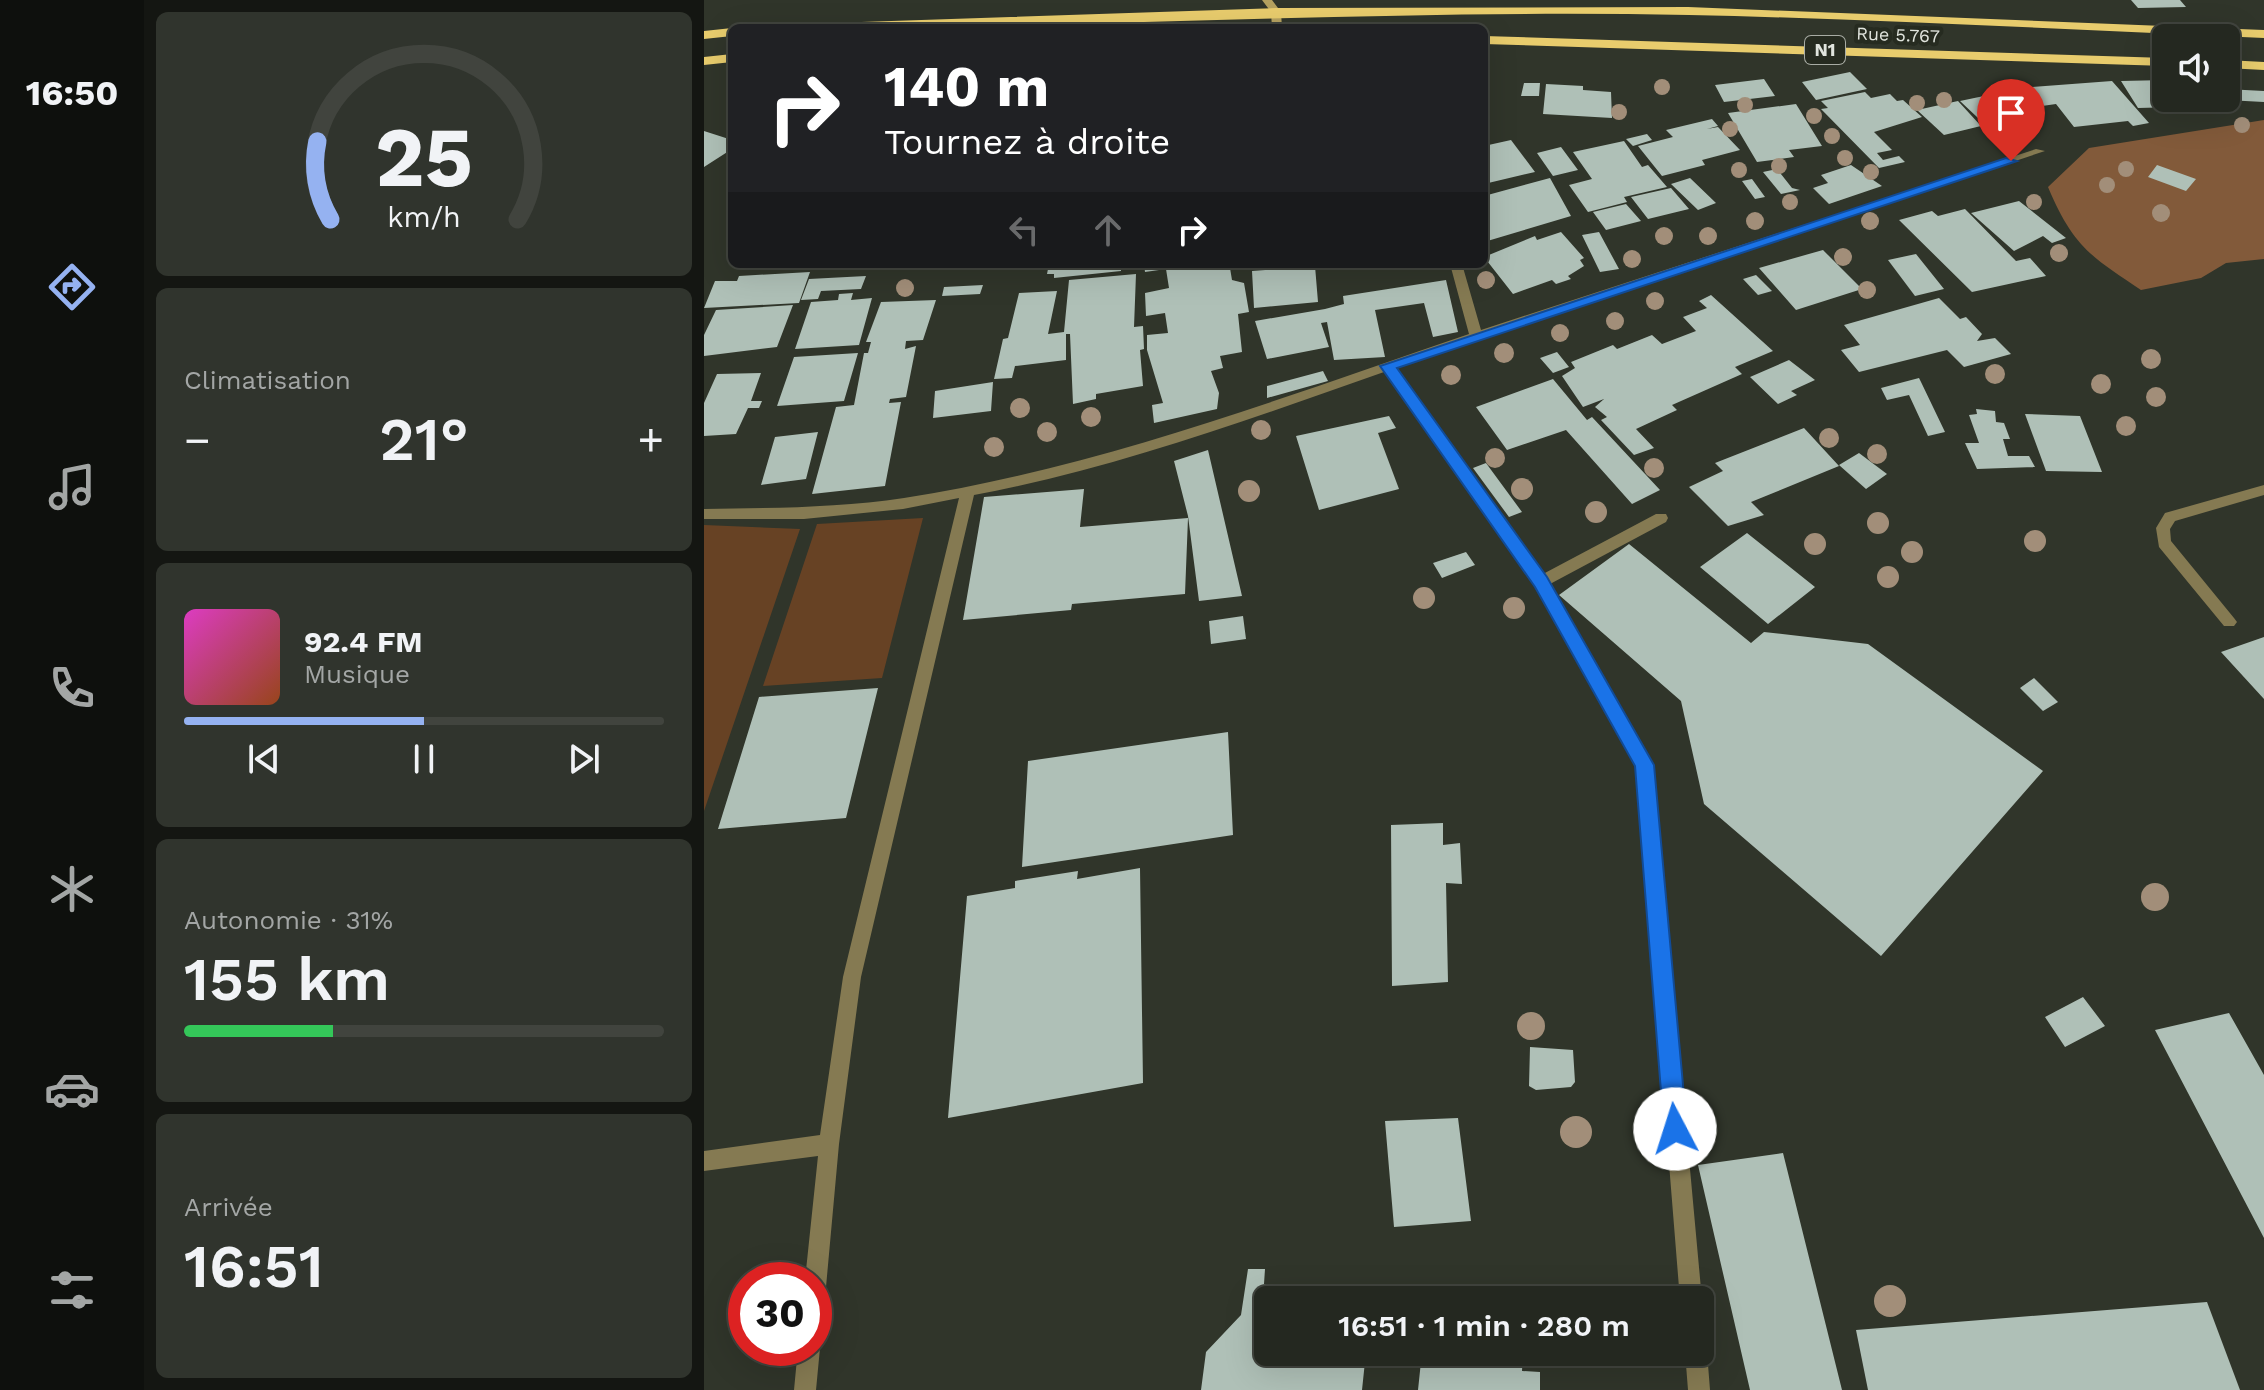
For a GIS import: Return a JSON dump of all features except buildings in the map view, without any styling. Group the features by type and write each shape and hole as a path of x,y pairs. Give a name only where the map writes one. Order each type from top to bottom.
{"highway":[{"path":"920,24 1276,12 1688,11 2264,34"},
{"path":"704,35 728,32"},
{"name":"Rue 5.767","path":"1488,40 2152,62"},
{"path":"704,61 728,58"},
{"path":"2240,65 2264,66"}],"main road":[{"path":"1267,0 1276,12 1277,24"}],"street":[{"path":"704,514 822,511 967,494 1142,449 2040,151"},
{"path":"1457,268 1476,336"},
{"path":"1387,366 1541,582 1645,765 1690,1286"},
{"path":"2229,622 2164,543 2163,528 2170,517 2264,490"},
{"path":"818,1262 829,1144 852,977 967,494"},
{"path":"1541,582 1661,518"},
{"path":"704,1161 829,1144"},
{"path":"805,1390 807,1366"},
{"path":"1697,1366 1699,1390"}],"shaded area":[{"path":"2264,120 2264,259 2226,263 2201,278 2141,290 2108,268 2075,237 2048,187 2089,148"},
{"path":"923,518 882,678 763,686 817,524"},
{"path":"704,525 800,529 704,811"}],"route":[{"path":"1675,1129 1645,765 1541,582 1387,366 2011,161"}]}
